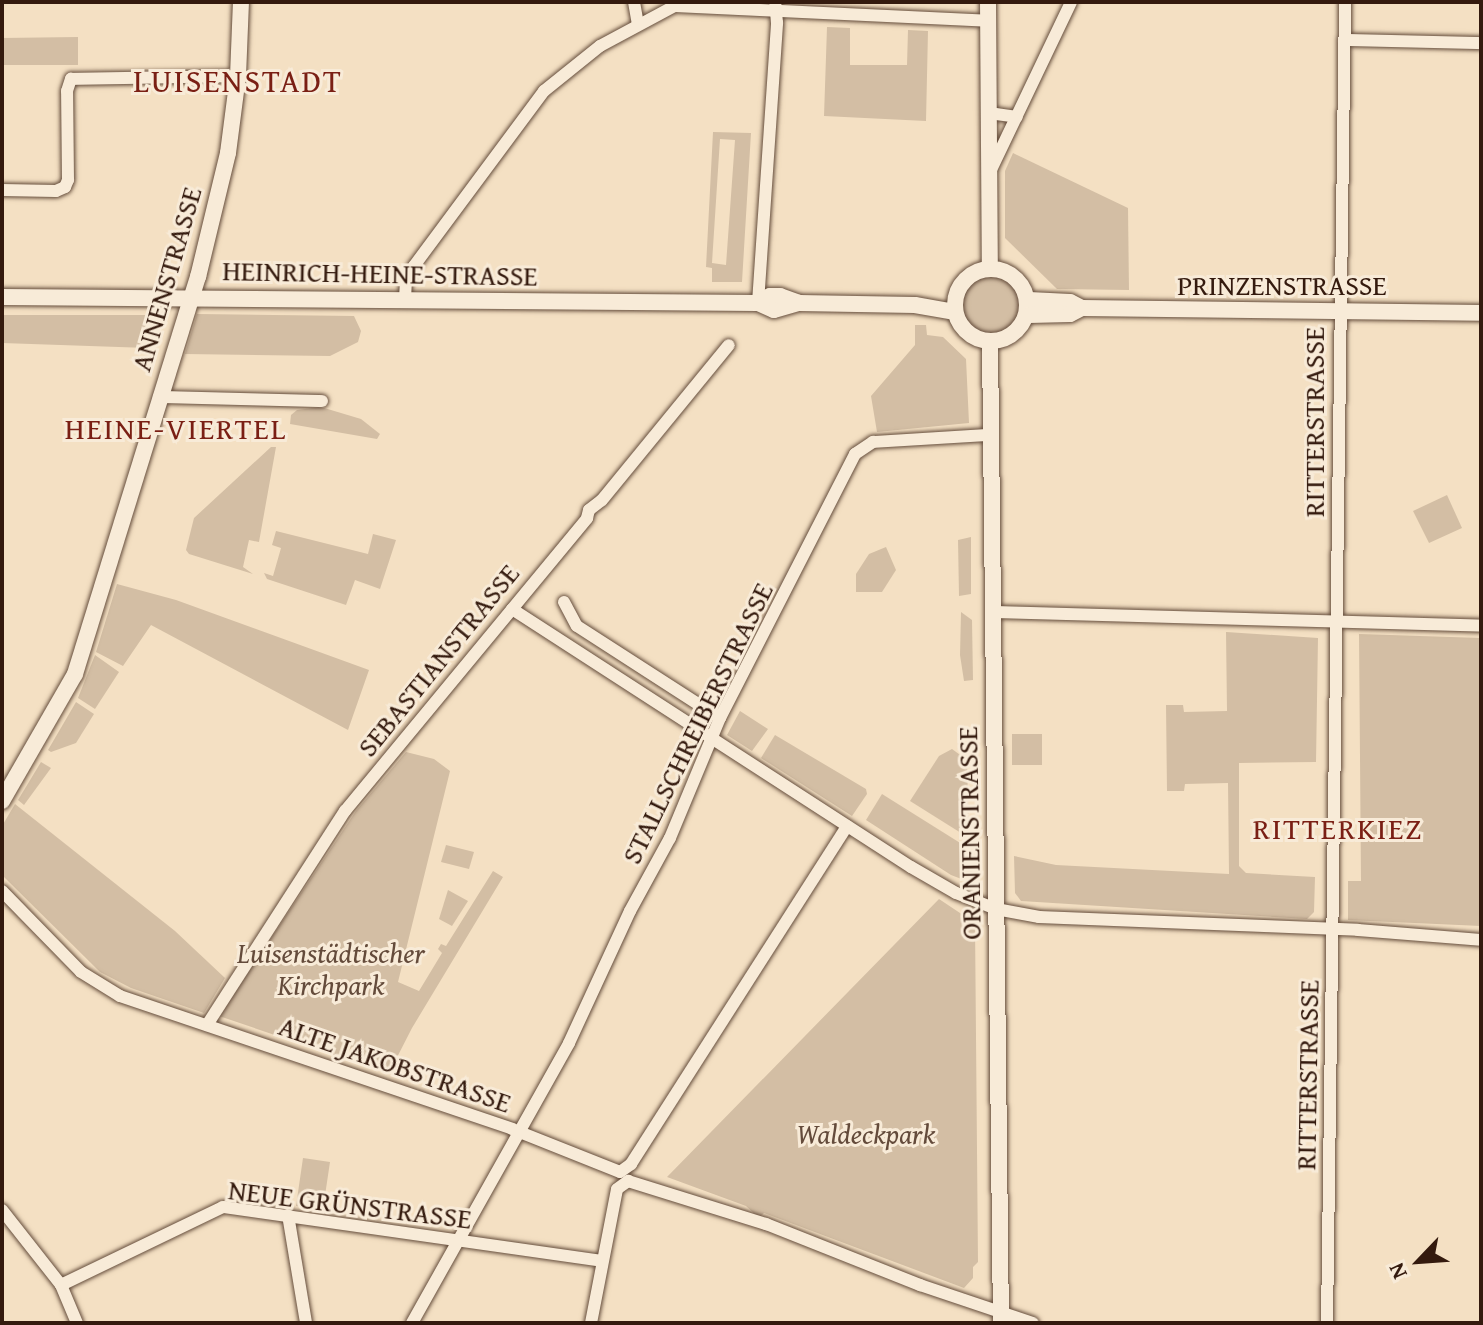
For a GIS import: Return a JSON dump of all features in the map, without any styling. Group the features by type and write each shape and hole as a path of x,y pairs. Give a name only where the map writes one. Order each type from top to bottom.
{"main road":[{"name":"ANNENSTRASSE","path":"2,801 75,674 191,297 225,169 238,76 241,2"},
{"path":"988,2 990,267"},
{"path":"990,267 1010,277 1029,308 1011,336 990,342 971,332 955,304 974,273 990,267"},
{"path":"758,303 775,296 799,303 955,304"},
{"name":"HEINRICH-HEINE-STRASSE","path":"2,297 758,303"},
{"name":"PRINZENSTRASSE","path":"1029,308 1070,302 1082,308 1481,313"},
{"name":"ORANIENSTRASSE","path":"990,342 1001,1317"}],"street":[{"path":"634,2 638,24"},
{"path":"990,172 1071,2"},
{"name":"RITTERSTRASSE","path":"1327,1323 1333,780 1329,758 1333,747 1336,621 1345,2"},
{"path":"405,299 406,282 414,266 535,102 600,46 679,4 775,6 831,15 851,12 988,21"},
{"path":"758,303 775,6"},
{"path":"1344,40 1481,43"},
{"path":"2,190 62,190 68,180 67,91 71,79 238,76"},
{"path":"989,113 1017,117"},
{"name":"SEBASTIANSTRASSE","path":"207,1025 345,811 587,518 589,510 602,500 729,345"},
{"path":"159,397 322,401"},
{"name":"STALLSCHREIBERSTRASSE","path":"412,1323 576,1030 577,1021 609,961 630,911 670,838 720,718 858,450 873,442 989,435"},
{"path":"564,602 577,626 720,718"},
{"path":"512,609 945,888 996,909 1039,917 1481,940"},
{"path":"992,612 1481,626"},
{"path":"591,1323 601,1261 622,1177 847,826"},
{"name":"ALTE JAKOBSTRASSE","path":"2,891 91,981 144,1005 520,1132 622,1177 749,1218 1001,1317 1033,1323"},
{"name":"NEUE GRÜNSTRASSE","path":"61,1285 223,1207 601,1261"},
{"path":"2,1210 61,1285 77,1323"},
{"path":"288,1215 306,1323"},
{"path":"67,1301 70,1323"}],"green space":[{"path":"827,27 850,28 850,65 907,65 908,30 928,31 926,121 824,116"},
{"path":"78,37 78,65 2,65 2,38"},
{"path":"713,132 751,133 742,282 712,282 712,268 706,267","holes":["720,139 735,140 726,265 712,263"]},
{"path":"1013,153 1128,208 1129,290 1057,289 1005,238 1005,171"},
{"path":"986,274 998,274 1014,283 1021,293 1021,317 1014,327 998,336 986,336 966,322 961,311 961,299 975,279"},
{"path":"197,314 354,316 361,331 358,342 330,356 185,354"},
{"path":"2,315 145,315 148,348 2,343"},
{"path":"915,325 926,325 927,335 943,337 966,359 969,423 877,432 871,396 915,345"},
{"path":"321,407 361,419 380,434 377,439 290,424 291,415 297,410"},
{"path":"271,447 276,447 259,542 249,540 243,567 253,574 189,554 186,550 194,518"},
{"path":"1447,495 1462,528 1429,543 1413,511"},
{"path":"276,531 368,554 373,534 396,540 380,589 355,580 346,605 267,579 264,573 273,576 281,548 272,545"},
{"path":"971,537 971,594 959,596 958,540"},
{"path":"886,547 896,570 882,592 856,592 856,574 869,554"},
{"path":"117,584 176,600 369,670 348,730 151,625 123,666 96,652"},
{"path":"961,612 972,620 973,680 964,681 960,655"},
{"path":"1226,632 1318,638 1316,762 1239,763 1239,866 1246,873 1315,877 1314,912 1307,919 1021,901 1015,893 1014,856 1056,865 1229,874 1228,783 1185,784 1184,791 1167,791 1166,705 1183,705 1184,712 1227,711"},
{"path":"1359,634 1481,638 1481,926 1348,920 1348,881 1361,881"},
{"path":"95,655 119,672 95,709 78,698"},
{"path":"76,702 94,714 76,743 51,752 48,750"},
{"path":"740,711 768,729 752,751 727,735"},
{"path":"1012,734 1042,734 1042,765 1012,765"},
{"path":"775,735 866,789 867,794 852,816 761,758"},
{"path":"952,749 967,760 969,838 910,801 939,756"},
{"name":"Luisenstädtischer Kirchpark","path":"406,752 434,759 450,771 398,982 419,991 442,953 438,949 441,944 446,946 493,871 503,877 412,1028 389,1073 352,1061 357,1048 352,1047 342,1058 330,1054 329,1040 319,1043 316,1049 219,1016 356,811"},
{"path":"41,762 51,768 24,805 18,800"},
{"path":"882,794 973,851 972,883 951,875 866,820"},
{"path":"15,804 175,931 225,978 204,1013 131,988 100,972 2,875 2,826"},
{"path":"446,845 474,852 469,869 441,862"},
{"path":"448,890 468,901 452,926 439,919"},
{"name":"Waldeckpark","path":"939,899 975,923 978,1262 973,1267 973,1278 964,1288 764,1213 759,1218 746,1206 667,1177"},
{"path":"303,1158 330,1162 323,1209 296,1206"}],"pier":[{"path":"12,1296 31,1319 25,1323 2,1323 2,1302"}],"district":[{"name":"LUISENSTADT","path":"238,81"},
{"name":"HEINE-VIERTEL","path":"176,428"},
{"name":"RITTERKIEZ","path":"1338,828"}]}
